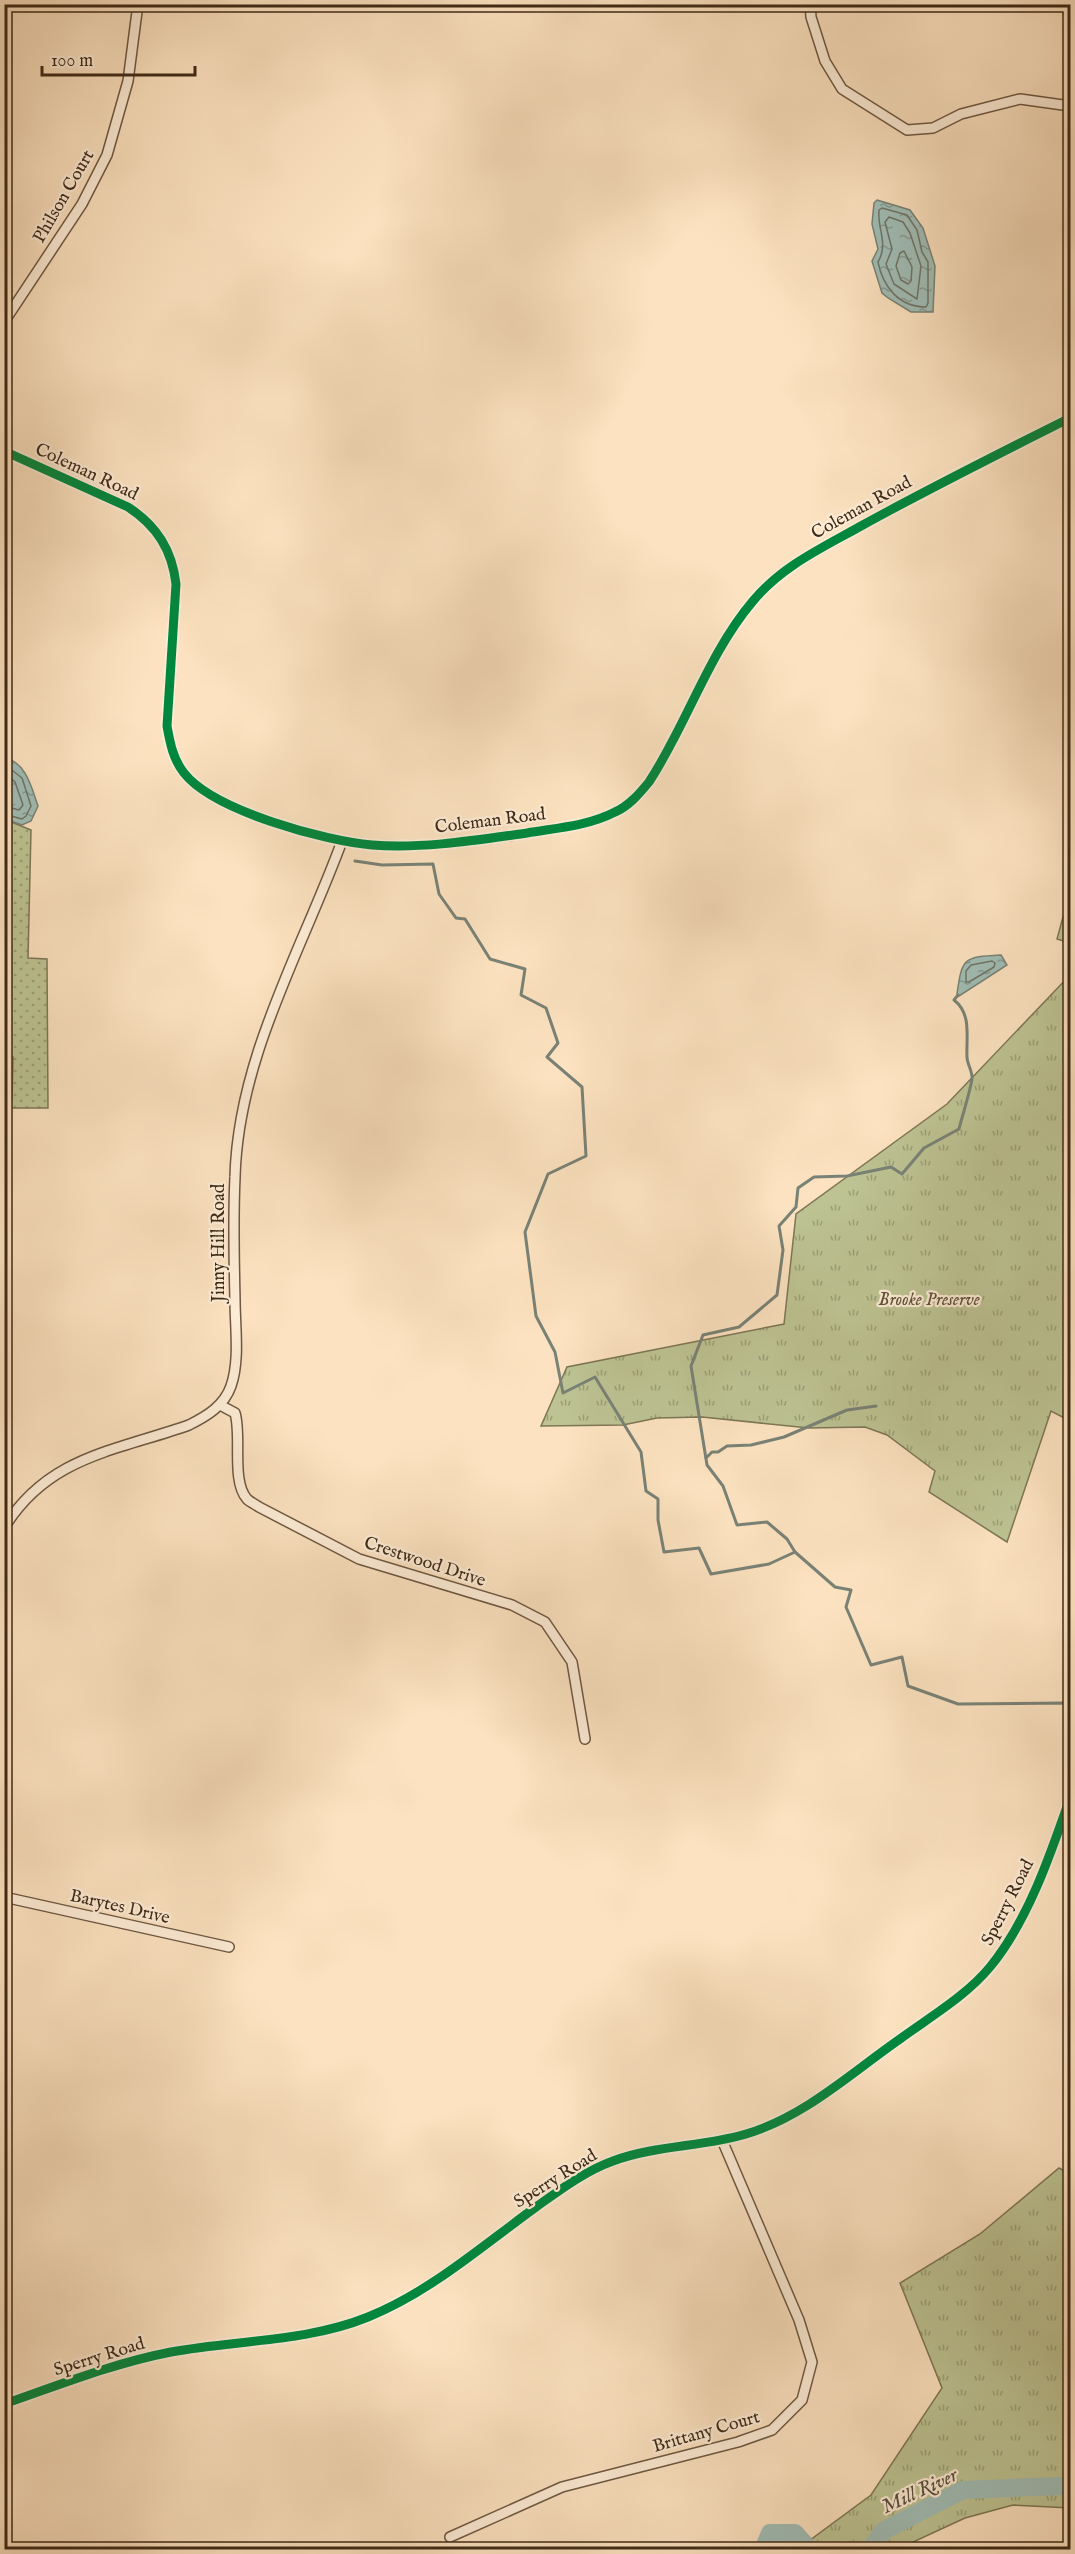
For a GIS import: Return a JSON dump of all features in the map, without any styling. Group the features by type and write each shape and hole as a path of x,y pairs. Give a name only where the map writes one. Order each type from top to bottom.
{"street":[{"name":"Philson Court","path":"4,322 82,204 107,155 128,81 138,4"},
{"path":"810,4 825,61 842,89 907,130 933,128 961,114 1020,99 1071,106"},
{"name":"Coleman Road","path":"4,451 128,507 142,516 164,542 172,561 176,584 167,726 170,746 184,773 210,796 229,806 342,841 396,846 445,843 573,825 618,811 649,782 734,628 752,602 773,580 802,559 922,492 1071,418"},
{"name":"Jinny Hill Road","path":"220,1405 231,1386 235,1367 235,1174 242,1117 264,1038 342,841"},
{"path":"4,1528 32,1491 61,1470 189,1425 205,1417 220,1405"},
{"name":"Crestwood Drive","path":"220,1405 235,1413 238,1424 239,1480 246,1498 259,1507 359,1559 512,1605 545,1622 572,1662 585,1739"},
{"name":"Sperry Road","path":"4,2404 147,2357 218,2344 331,2329 361,2320 396,2305 428,2286 561,2189 590,2172 627,2156 722,2140 767,2127 813,2101 979,1980 1005,1945 1019,1920 1052,1848 1071,1798"},
{"name":"Barytes Drive","path":"4,1897 229,1947"},
{"name":"Brittany Court","path":"450,2537 562,2487 738,2442 772,2430 802,2400 812,2362 799,2320 722,2140"}],"green space":[{"path":"4,819 31,830 28,958 47,959 48,1108 5,1108 5,1100 12,1100 13,1057 5,1060"},
{"path":"1070,891 1070,943 1057,939"},
{"name":"Brooke Preserve","path":"1070,975 1070,1421 1051,1411 1007,1542 929,1492 935,1471 887,1435 865,1427 809,1428 702,1417 657,1418 623,1425 541,1426 567,1367 784,1324 796,1214 947,1104"},
{"path":"1059,2168 1070,2174 1070,2508 1013,2505 965,2518 898,2549 798,2549 871,2495 942,2388 900,2283 980,2234"}],"water":[{"path":"877,200 910,210 923,228 935,266 933,312 911,312 882,293 872,261 878,249 872,224 874,203"},
{"path":"4,758 12,760 23,770 38,806 31,821 22,825 5,819"},
{"path":"1001,955 1007,965 959,996 957,994 963,966 967,961 972,958"}],"waterway":[{"path":"355,861 382,865 433,864 439,894 456,918 465,919 490,959 525,969 521,995 546,1008 558,1043 547,1057 582,1087 586,1156 548,1174 525,1232 536,1316 555,1352 563,1393 595,1377 641,1452 646,1491 658,1499 658,1520 664,1552 699,1548 711,1574 769,1564 795,1552 835,1587 851,1590 846,1607 871,1665 902,1657 908,1686 958,1704 1067,1703 1070,1709"},
{"path":"795,1552 787,1539 767,1522 737,1525 723,1486 707,1465 691,1366 703,1335 739,1327 777,1295 783,1250 779,1226 796,1207 798,1188 814,1177 847,1176 891,1167 902,1174 924,1148 959,1129 972,1076 967,1060 966,1019 960,1006 954,1000 958,995"},
{"path":"706,1458 712,1452 718,1452 727,1446 751,1445 784,1437 847,1410 876,1406"},
{"name":"Mill River","path":"866,2550 872,2547 883,2531 963,2490 1062,2486 1070,2490"},
{"name":"Mill River","path":"763,2550 770,2533 795,2533 810,2550"}],"cycle path":[{"path":"4,451 128,507 147,522 167,550 176,584 167,726 171,745 184,773 199,787 219,800 272,822 352,842 411,846 469,841 572,826 605,817 625,806 649,782 663,760 723,643 764,589 817,550 1070,418"},
{"path":"4,2404 129,2362 196,2348 296,2336 345,2325 368,2317 413,2295 536,2207 583,2175 603,2165 646,2152 746,2134 788,2117 826,2093 947,2006 990,1967 1004,1949 1027,1908 1070,1798"}]}
